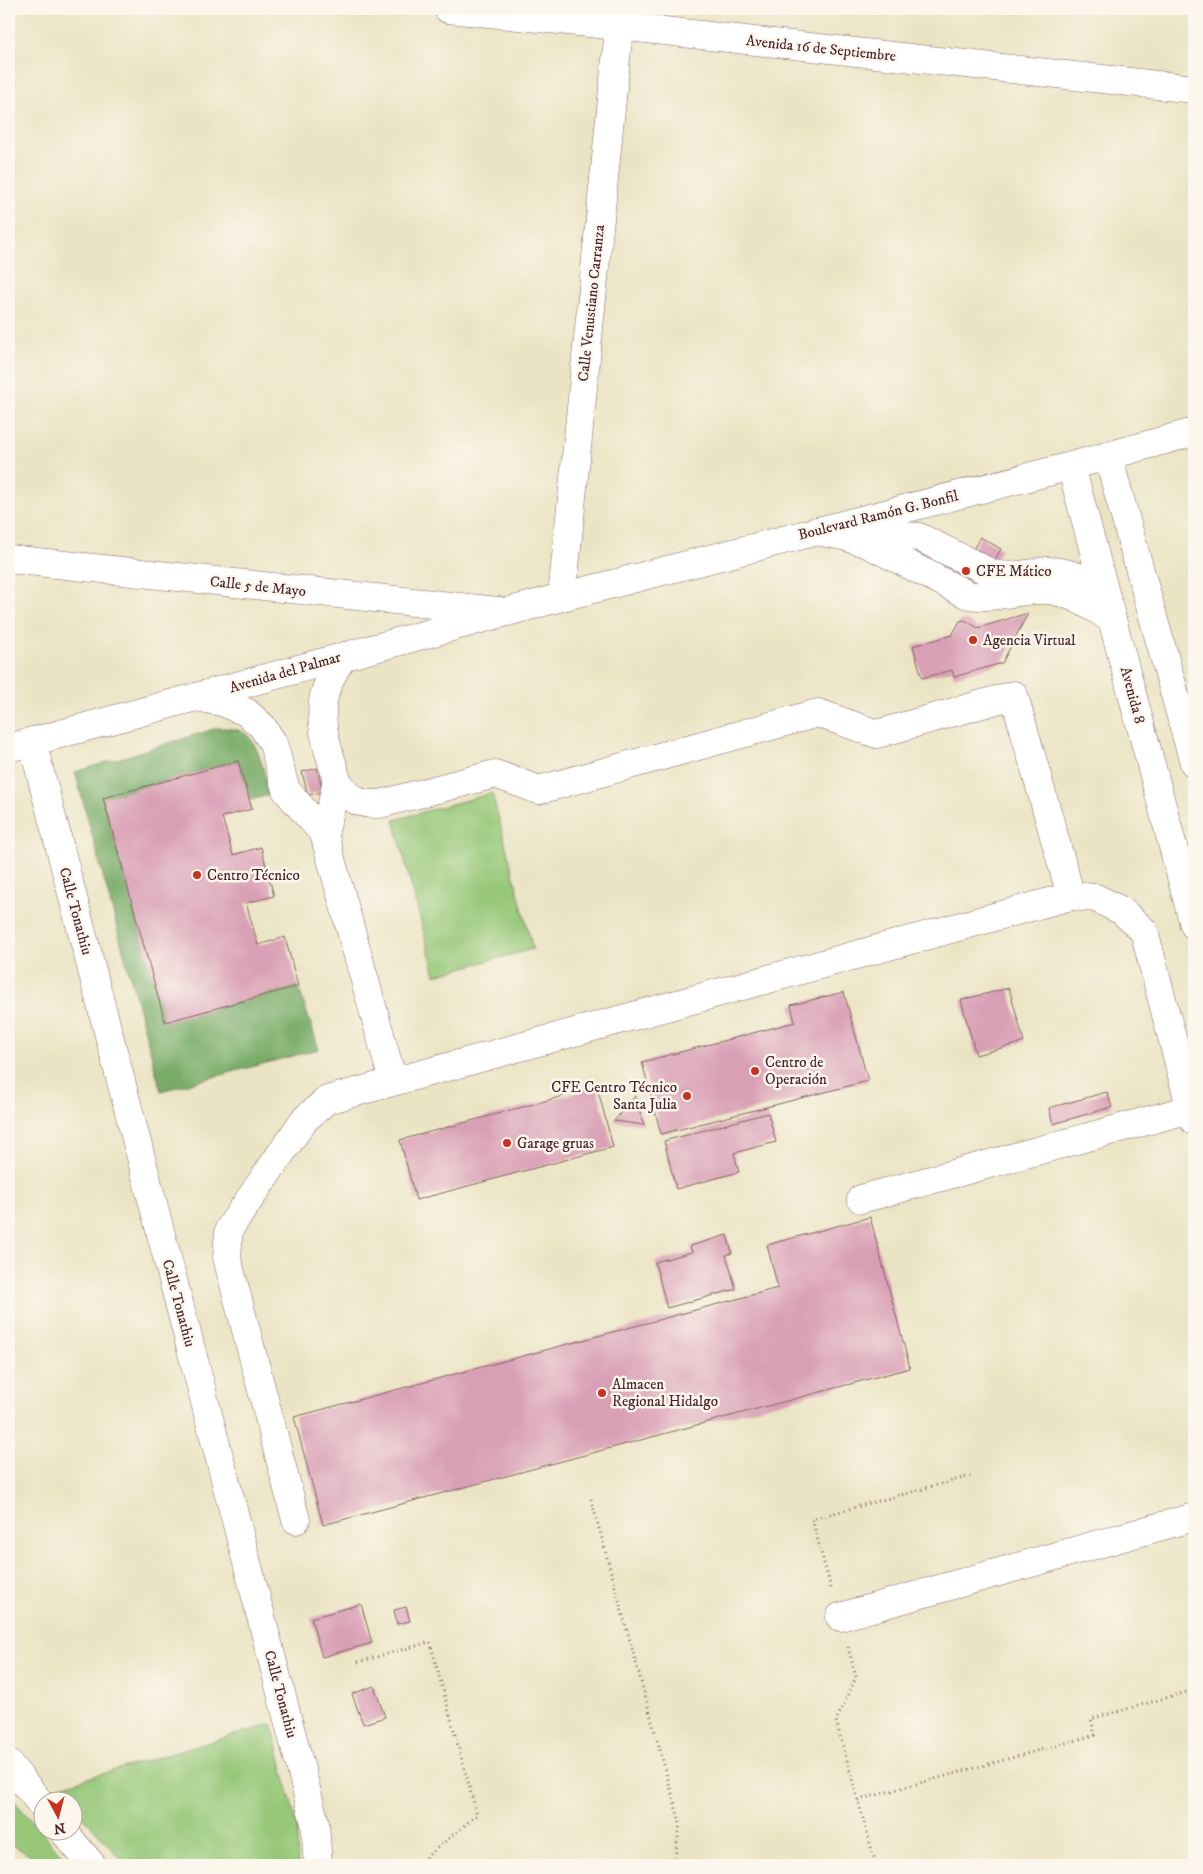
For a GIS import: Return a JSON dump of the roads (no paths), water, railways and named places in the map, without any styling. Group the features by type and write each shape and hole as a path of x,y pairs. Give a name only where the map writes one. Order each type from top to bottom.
{"street":[{"name":"Avenida 16 de Septiembre","path":"448,9 620,17 1194,89"},
{"name":"Calle Venustiano Carranza","path":"562,597 620,17"},
{"name":"Boulevard Ramón G. Bonfil","path":"562,597 1071,466 1194,432"},
{"path":"1108,456 1183,683 1194,764"},
{"name":"Avenida 8","path":"1071,466 1102,613 1192,911"},
{"path":"817,531 843,536 868,544 968,595 984,597 1039,590 1058,591 1078,598 1102,613"},
{"name":"Calle 5 de Mayo","path":"9,559 508,612"},
{"name":"Avenida del Palmar","path":"20,744 562,597"},
{"path":"344,656 325,686 321,710 323,731 336,779 352,799 366,804 380,804 495,774 539,790 818,713 877,734 1014,696 1071,896"},
{"path":"196,697 222,702 246,712 262,726 273,743 286,790 324,834 393,1081"},
{"name":"Calle Tonathiu","path":"20,744 315,1823 318,1865"},
{"path":"324,834 336,779"},
{"path":"296,1520 227,1258 229,1229 304,1120 326,1100 1071,896 1096,898 1122,910 1144,931 1193,1113 861,1199"},
{"path":"840,1617 1194,1517"},
{"path":"9,1764 32,1793"},
{"path":"72,1842 92,1865"}],"place":[{"name":"CFE Mático","path":"966,571"},
{"name":"Agencia Virtual","path":"973,640"},
{"name":"Centro Técnico","path":"197,875"},
{"name":"Centro de Operación","path":"755,1071"},
{"name":"CFE Centro Técnico Santa Julia","path":"687,1096"},
{"name":"Garage gruas","path":"507,1143"},
{"name":"Almacen Regional Hidalgo","path":"602,1393"}]}
